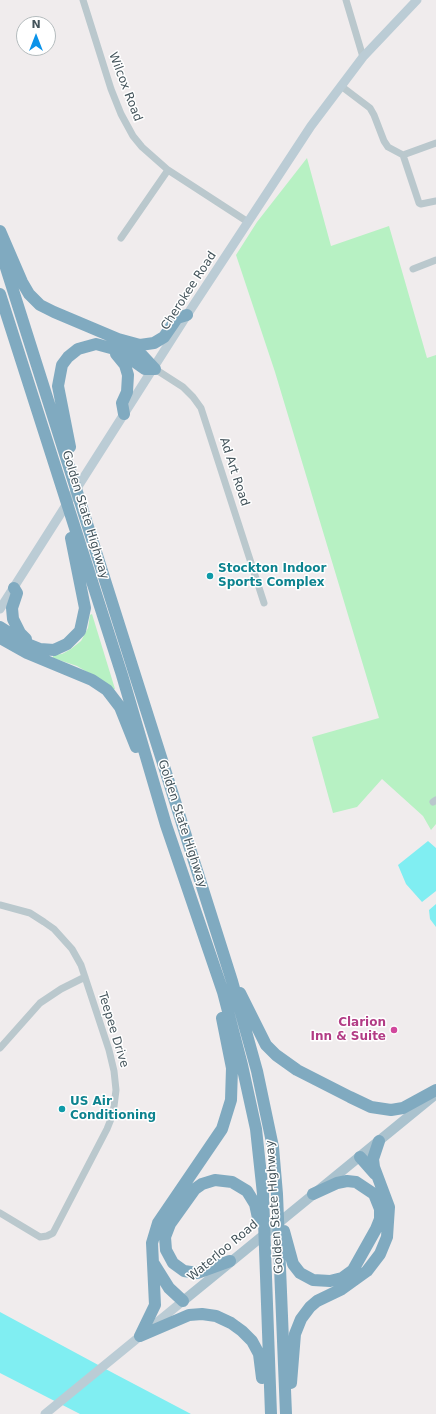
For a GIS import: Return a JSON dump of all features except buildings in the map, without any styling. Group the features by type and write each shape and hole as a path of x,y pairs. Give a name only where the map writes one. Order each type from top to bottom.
{"highway":[{"path":"0,231 22,282 29,294 40,305 115,344 145,369 155,369"},
{"name":"Golden State Highway","path":"0,249 232,981 267,1114 273,1146 277,1194 285,1408"},
{"name":"Golden State Highway","path":"0,294 151,771 166,825 223,992 242,1065 256,1130 262,1194 271,1414"},
{"path":"72,473 73,460 58,386 62,365 78,348 88,345 140,345 154,343 164,337 177,318 187,315"},
{"path":"115,344 128,375 127,392 122,403 124,414"},
{"path":"0,648 54,650 67,644 80,631 85,608 68,524 67,505"},
{"path":"14,588 17,593 12,608 13,619 28,649"},
{"path":"0,627 28,649"},
{"path":"0,638 28,649 92,680 107,690 120,707 142,764 151,771"},
{"path":"232,981 247,1003 266,1044 286,1063 309,1076 380,1110 403,1108 436,1090"},
{"path":"140,1336 155,1305 152,1243 158,1223 222,1129 231,1100 232,1068 220,1010 223,992"},
{"path":"285,1408 291,1392 295,1334 301,1319 317,1301 358,1279 367,1271 380,1254 387,1237 389,1207 380,1179 374,1167 373,1159 379,1141"},
{"path":"360,1157 380,1179"},
{"path":"230,1261 207,1272 188,1273 173,1263 166,1250 165,1237 170,1224 192,1192 202,1184 210,1181 221,1180 232,1182 250,1194 255,1204 265,1251"},
{"path":"277,1194 293,1264 300,1273 313,1280 330,1281 342,1278 353,1270 380,1219 380,1209 374,1194 356,1182 337,1183 313,1194"},
{"path":"153,1261 160,1276 182,1301"},
{"path":"140,1336 189,1315 202,1314 223,1319 242,1331 256,1348 261,1364 263,1388 271,1401"}],"main road":[{"name":"Waterloo Road","path":"182,1301 436,1094"}],"street":[{"name":"Wilcox Road","path":"83,0 111,89 121,114 133,136 142,147 168,170 248,222"},
{"path":"346,0 363,57"},
{"name":"Cherokee Road","path":"0,609 124,414 155,369 187,315 311,126 363,57 417,0"},
{"path":"341,86 370,108 388,147 403,155 419,203 422,204 436,200"},
{"path":"403,155 436,143"},
{"path":"121,238 168,170"},
{"path":"413,269 436,260"},
{"name":"Ad Art Road","path":"155,369 183,387 194,397 201,408 264,603"},
{"name":"Teepee Drive","path":"0,905 14,907 30,914 54,929 72,949 85,977 114,1071 116,1090 115,1105 107,1129 56,1230 47,1236 37,1235 0,1213"},
{"path":"0,1048 40,1003 61,988 85,977"},
{"name":"Waterloo Road","path":"45,1414 182,1301"}],"green space":[{"path":"307,158 331,246 389,226 427,358 436,355 436,824 431,830 423,816 382,779 357,807 333,813 312,737 379,718 275,372 236,255 257,222"},
{"path":"92,614 115,689 112,690 94,676 77,666 53,658 53,655 62,654 81,641 88,628 90,615"}],"water":[{"path":"428,841 436,848 436,891 422,902 406,884 398,865"},
{"path":"436,904 436,927 430,919 429,910"},
{"path":"0,1312 191,1414 80,1414 0,1373"}],"place":[{"name":"Stockton Indoor Sports Complex","path":"210,576"},
{"name":"Clarion Inn & Suite","path":"394,1030"},
{"name":"US Air Conditioning","path":"62,1109"}]}
